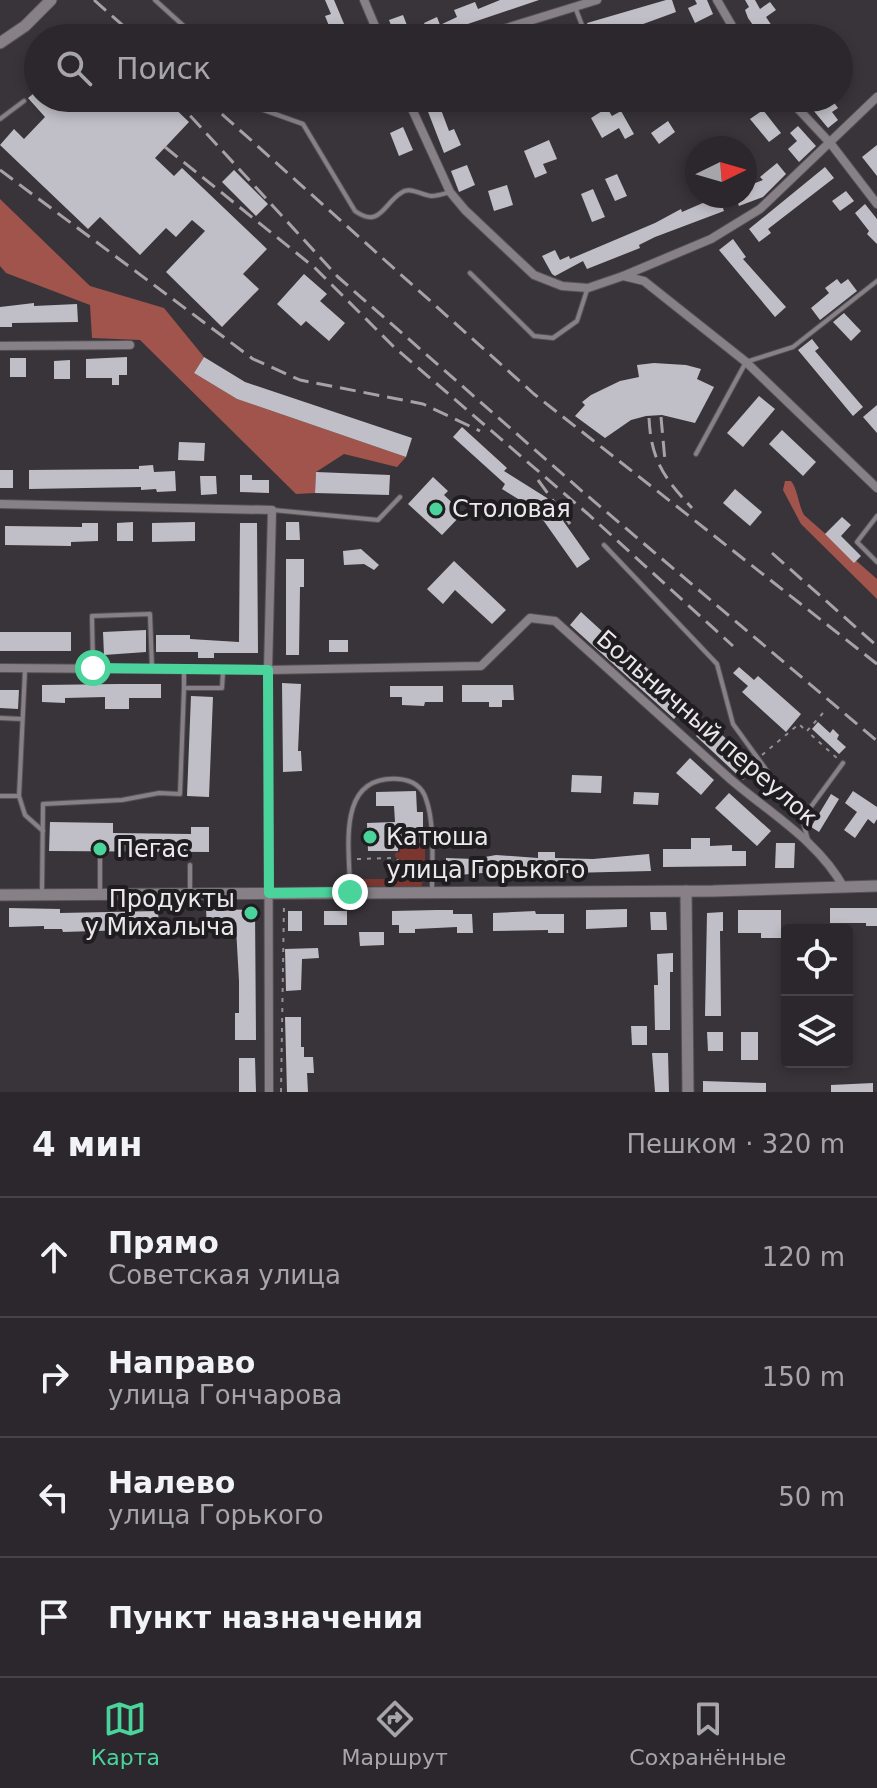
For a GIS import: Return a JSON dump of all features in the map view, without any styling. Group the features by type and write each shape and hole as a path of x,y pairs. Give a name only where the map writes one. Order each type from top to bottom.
{"street":[{"path":"27,24 51,0"},
{"path":"364,0 374,24"},
{"path":"520,24 597,0"},
{"path":"717,0 731,24"},
{"path":"0,43 24,27"},
{"path":"413,112 450,192 465,210 534,275 562,286 588,288 711,239 760,209 877,97"},
{"path":"801,112 831,144 877,204"},
{"path":"623,276 644,281 746,362 877,488"},
{"path":"0,346 130,345"},
{"path":"0,504 272,510 268,670 269,1092"},
{"name":"Больничный переулок","path":"268,670 481,666 530,618 555,621 731,779 811,846 834,870 844,888"},
{"path":"0,668 268,670"},
{"name":"улица Горького","path":"0,895 686,891 877,886"},
{"path":"686,891 688,1092"}],"lane":[{"path":"155,0 182,24"},
{"path":"575,7 582,24"},
{"path":"0,119 24,101"},
{"path":"269,112 303,124 355,211 362,216 372,217 382,213 401,192 409,190 437,196 450,192"},
{"path":"470,273 534,336 553,338 577,321 588,288"},
{"path":"696,454 746,362 793,347 877,281"},
{"path":"272,510 378,520 400,497"},
{"path":"877,516 857,542 877,562"},
{"path":"604,545 717,664 733,724 802,819 811,846"},
{"path":"93,668 92,616 150,614 152,668"},
{"path":"25,668 19,796 25,815 43,831"},
{"path":"42,895 43,804 122,800 159,793 180,794 184,668"},
{"path":"184,688 222,688 223,669"},
{"path":"0,718 23,719"},
{"path":"802,819 843,763"},
{"path":"350,892 349,821 353,805 362,790 373,783 399,779 413,782 427,799 432,891"},
{"path":"0,796 19,796"},
{"path":"100,858 100,894"},
{"path":"190,865 190,893"}],"path":[{"path":"807,731 823,713"},
{"path":"758,758 799,724 843,763"},
{"path":"350,859 393,858 425,874 432,873"},
{"path":"281,1092 285,893"}],"shaded area":[{"path":"0,199 90,286 164,308 204,357 194,373 237,399 406,457 397,467 344,454 316,472 315,493 296,494 140,340 92,338 90,305 6,273 0,266"},
{"path":"785,481 791,481 804,515 877,579 877,599 801,524 783,490"},
{"path":"425,844 425,872 395,857 395,853 400,852 400,845"},
{"path":"358,879 424,879 421,887 360,886"}],"building":[{"path":"325,0 334,0 344,24 328,24 325,16 331,14"},
{"path":"500,0 539,0 468,24 442,24 457,17 454,10 475,2 478,9"},
{"path":"666,0 672,0 676,12 643,24 587,23"},
{"path":"695,0 707,0 713,14 695,23 688,8 697,4"},
{"path":"745,0 755,0 760,9 770,2 776,10 766,17 771,24 752,24 745,10 749,7"},
{"path":"403,15 406,24 391,24 389,20"},
{"path":"437,17 440,24 424,24 424,23"},
{"path":"41,112 179,112 189,122 155,158 174,176 182,168 267,249 243,274 259,289 222,327 166,272 205,231 192,220 176,237 166,228 140,255 100,217 88,229 0,145 14,129 24,139 45,117"},
{"path":"428,112 442,112 449,131 454,129 461,145 444,153"},
{"path":"601,112 610,112 612,116 622,112 634,134 625,139 619,128 602,138 591,118"},
{"path":"765,112 781,133 769,142 750,119"},
{"path":"815,112 832,112 838,120 828,128"},
{"path":"668,121 675,132 659,144 651,133"},
{"path":"798,126 816,146 799,162 788,149 797,141 790,133"},
{"path":"403,127 413,150 399,156 390,133"},
{"path":"549,140 557,159 543,164 547,173 535,178 524,151"},
{"path":"877,145 877,176 862,157"},
{"path":"777,163 786,174 757,199 757,182 763,180 760,177"},
{"path":"467,165 475,185 459,192 451,171"},
{"path":"825,167 834,178 768,229 771,233 759,242 749,229"},
{"path":"234,170 268,204 256,216 222,182"},
{"path":"617,174 627,196 615,201 605,179"},
{"path":"507,185 513,205 494,211 488,191"},
{"path":"593,189 605,217 592,222 581,194"},
{"path":"846,191 854,201 840,211 832,201"},
{"path":"865,204 877,219 877,244 855,213"},
{"path":"691,208 723,208 724,211 655,237 639,245 640,248 587,269 583,261 555,276 542,256 555,250 560,260 569,256 570,259 681,209 682,212"},
{"path":"733,239 746,257 743,259 786,307 775,317 719,250"},
{"path":"304,274 327,294 320,301 345,323 329,341 306,321 301,326 277,304"},
{"path":"837,279 841,284 848,279 857,291 820,320 811,308 829,293 825,288"},
{"path":"34,303 34,306 77,304 78,322 12,323 12,327 0,327 0,307"},
{"path":"844,313 861,331 851,341 833,322"},
{"path":"812,339 819,348 815,351 863,407 853,416 798,350"},
{"path":"127,357 127,375 119,375 119,385 112,385 112,378 86,378 86,359"},
{"path":"204,357 245,382 412,438 406,457 237,399 194,373"},
{"path":"10,358 26,358 26,377 10,377"},
{"path":"70,360 70,379 54,379 54,361"},
{"path":"654,363 701,369 697,379 714,387 695,423 662,415 646,416 631,420 605,438 575,416 585,405 582,402 591,395 620,381 639,377 637,365"},
{"path":"759,396 775,409 743,447 727,433"},
{"path":"877,405 877,433 863,417"},
{"path":"462,427 507,468 504,471 547,498 590,559 577,568 536,510 502,489 505,484 453,437"},
{"path":"782,430 816,462 803,476 769,444"},
{"path":"179,442 205,443 204,461 178,460"},
{"path":"153,465 154,472 175,471 176,491 157,492 156,489 141,490 141,487 29,489 29,470 139,469 139,466"},
{"path":"0,470 13,470 13,488 0,488"},
{"path":"316,472 390,475 389,495 315,493"},
{"path":"240,475 252,475 252,480 269,480 269,493 240,492"},
{"path":"200,476 216,476 217,494 201,495"},
{"name":"Столовая","path":"433,477 448,491 444,495 463,513 442,535 408,504"},
{"path":"735,489 762,512 750,526 723,503"},
{"path":"842,517 851,525 841,536 861,556 854,563 825,534"},
{"path":"133,522 133,541 117,541 117,523"},
{"path":"195,522 195,541 152,542 152,523"},
{"path":"286,522 299,522 300,540 286,540"},
{"path":"82,523 98,523 98,541 71,542 71,546 5,545 5,526 82,527"},
{"path":"240,523 257,523 258,653 214,653 214,658 198,658 198,652 156,652 156,635 190,635 190,639 239,642"},
{"path":"361,549 379,565 374,570 364,564 344,565 343,551"},
{"path":"286,559 304,559 304,587 300,587 299,655 286,655"},
{"path":"454,561 506,610 492,624 455,590 443,604 427,589"},
{"path":"581,612 687,704 674,719 570,625"},
{"path":"146,630 146,652 104,655 103,632"},
{"path":"0,632 71,632 71,651 0,651"},
{"path":"329,640 348,640 348,652 329,652"},
{"path":"739,667 754,680 758,676 801,714 786,732 742,692 748,686 733,673"},
{"path":"282,683 301,684 298,751 301,751 302,771 283,772"},
{"path":"161,684 161,698 129,698 129,709 105,709 105,697 65,698 65,703 42,702 42,685"},
{"path":"462,685 513,685 514,700 502,700 502,707 489,707 489,702 462,702"},
{"path":"390,686 443,686 443,702 425,702 424,706 402,705 402,697 390,697"},
{"path":"0,690 19,690 18,709 0,708"},
{"path":"191,696 213,697 209,797 187,796"},
{"path":"818,722 830,733 833,729 839,735 837,739 846,747 839,754 812,729"},
{"path":"709,723 756,766 743,780 696,736"},
{"path":"690,758 714,780 701,795 676,773"},
{"path":"572,775 602,776 601,793 571,792"},
{"path":"416,791 417,812 423,812 423,843 398,843 398,851 368,851 367,823 395,822 394,806 376,806 376,792"},
{"path":"853,791 877,807 874,824 868,819 855,838 844,830 857,812 845,803"},
{"path":"634,792 659,793 658,805 633,804"},
{"path":"729,793 771,831 757,846 715,808"},
{"path":"831,794 839,799 819,832 811,827"},
{"path":"50,822 113,823 113,833 191,834 191,827 209,827 209,852 49,851"},
{"path":"691,838 710,838 710,846 732,845 732,851 746,851 746,866 663,867 663,849 691,849"},
{"path":"776,843 795,843 794,868 775,868"},
{"path":"538,852 555,852 555,858 593,859 649,854 651,871 507,874 507,871 446,876 446,858 474,859 496,855 538,858"},
{"path":"9,908 60,909 60,913 158,911 159,929 63,932 62,929 44,929 44,926 9,927"},
{"path":"830,908 877,908 877,926 830,923"},
{"path":"206,909 255,910 256,1040 235,1040 235,1013 239,1013 236,928 207,928"},
{"path":"627,909 627,927 586,929 586,910"},
{"path":"453,910 453,914 472,914 473,933 457,933 457,927 399,933 399,925 392,925 392,911"},
{"path":"738,910 781,910 781,938 761,938 761,933 738,933"},
{"path":"288,911 302,911 302,931 288,931"},
{"path":"324,911 347,911 347,925 324,925"},
{"path":"535,911 536,914 564,914 564,933 548,933 548,930 493,931 493,913"},
{"path":"650,912 666,912 667,930 651,930"},
{"path":"723,912 723,931 720,931 721,1016 705,1016 707,913"},
{"path":"359,932 384,932 384,945 360,946"},
{"path":"318,948 319,958 302,959 301,990 286,991 285,949"},
{"path":"673,953 670,1030 655,1030 657,954"},
{"path":"285,1017 301,1017 304,1057 313,1057 314,1073 307,1073 308,1092 287,1092"},
{"path":"631,1026 647,1026 647,1045 632,1045"},
{"path":"707,1032 723,1032 723,1051 708,1051"},
{"path":"741,1032 758,1032 758,1060 741,1060"},
{"path":"652,1053 668,1053 669,1092 655,1092"},
{"path":"239,1058 255,1058 256,1092 239,1092"},
{"path":"703,1081 766,1083 766,1092 703,1092"},
{"path":"873,1083 873,1092 831,1092 831,1085"}],"railway":[{"path":"94,0 121,24"},
{"path":"187,112 338,277 583,492 877,741"},
{"path":"220,112 534,394 877,664"},
{"path":"165,147 315,268 394,347 588,514 733,646"},
{"path":"0,170 253,359 300,380 423,404 480,431"},
{"path":"661,417 665,461"},
{"path":"649,418 653,446 661,468 692,508"},
{"path":"538,480 570,524"},
{"path":"772,553 877,646"}],"place":[{"name":"Столовая","path":"436,509"},
{"name":"Катюша","path":"370,837"},
{"name":"Пегас","path":"100,849"},
{"name":"Продукты у Михалыча","path":"251,913"}],"route":[{"path":"93,668 268,670 269,893 350,892"}]}
